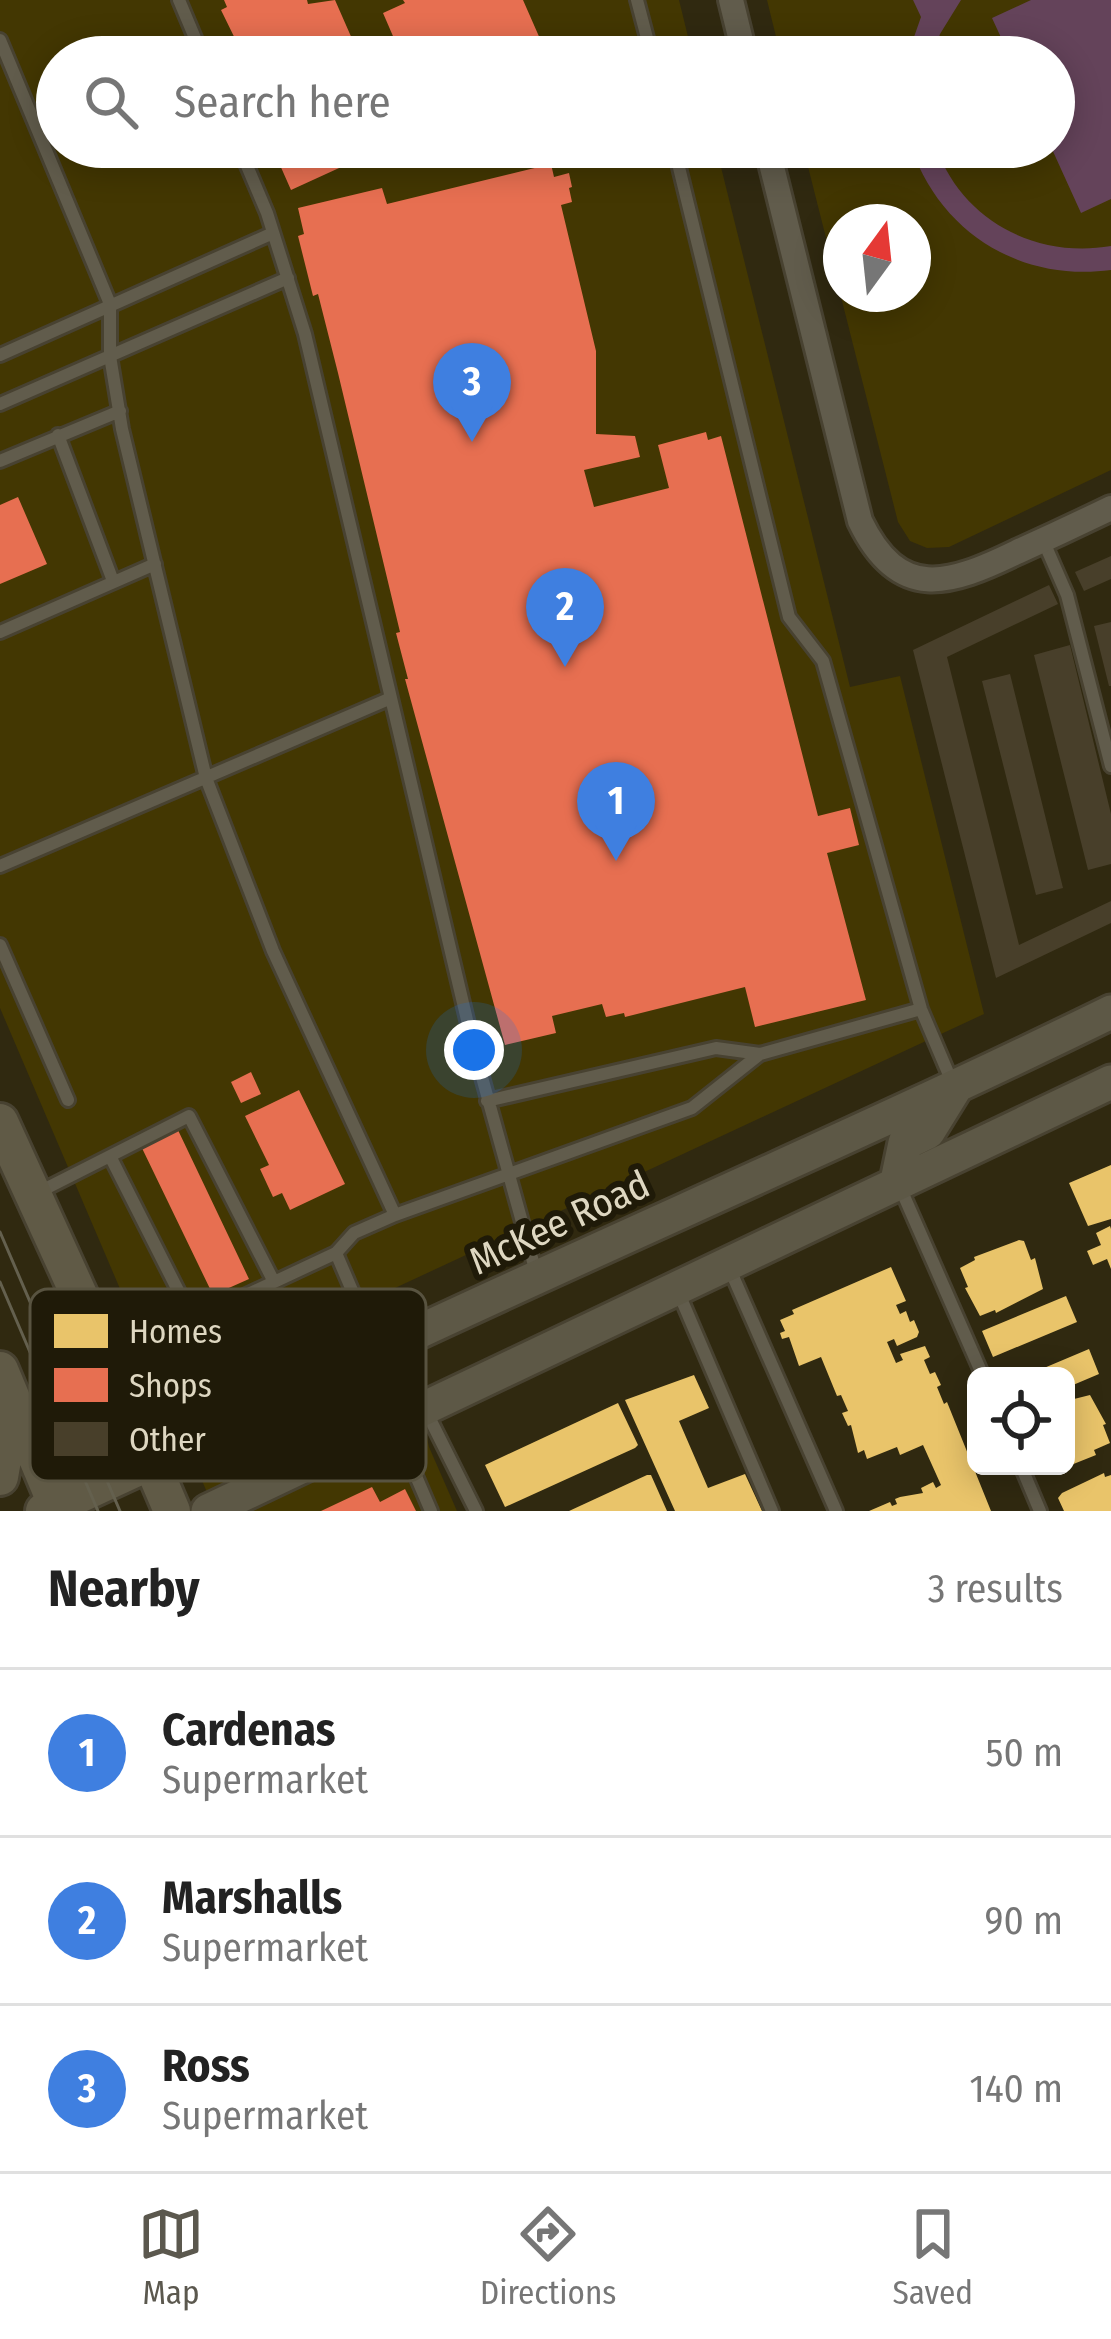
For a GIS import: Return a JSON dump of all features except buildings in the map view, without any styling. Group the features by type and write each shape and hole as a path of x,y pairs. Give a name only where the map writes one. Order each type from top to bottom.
{"main road":[{"name":"McKee Road","path":"426,1330 1111,1012"},
{"path":"426,1410 897,1180 1111,1082"},
{"path":"897,1180 905,1143 928,1132 955,1088"},
{"path":"0,1122 76,1289"},
{"path":"0,1373 8,1431 0,1477"},
{"path":"0,1373 30,1449"},
{"path":"43,1481 54,1509"},
{"name":"McKee Road","path":"54,1509 111,1481"},
{"path":"160,1481 172,1511"},
{"path":"208,1511 273,1481"}],"street":[{"path":"731,0 740,36"},
{"path":"772,168 860,521 875,552 908,576 939,581 967,576 1111,508"}],"lane":[{"path":"179,0 194,36"},
{"path":"637,0 646,36"},
{"path":"1,46 36,129"},
{"path":"53,168 110,304 110,356 120,412 206,778 272,951 395,1215"},
{"path":"247,168 305,334 487,1101 538,1277"},
{"path":"679,168 790,617 823,661 921,1009 955,1088"},
{"path":"0,355 273,233"},
{"path":"0,404 288,278"},
{"path":"0,461 120,412"},
{"path":"58,435 113,581"},
{"path":"1043,540 1067,595 1111,766"},
{"path":"0,632 155,564"},
{"path":"0,866 391,698"},
{"path":"0,945 68,1100"},
{"path":"255,1289 336,1253 355,1233 395,1215 692,1108 760,1054 921,1009"},
{"path":"487,1101 716,1048 760,1054"},
{"path":"34,1195 189,1116 273,1280"},
{"path":"110,1156 177,1289"},
{"path":"897,1180 979,1367"},
{"path":"336,1253 352,1289"},
{"path":"727,1264 836,1511"},
{"path":"676,1288 772,1511"},
{"path":"426,1410 476,1511"},
{"path":"1025,1475 1040,1511"},
{"path":"417,1481 430,1511"}],"shaded area":[{"path":"0,0 679,0 688,36 36,36 36,168 721,168 850,687 900,676 984,1014 395,1289 120,1289 0,1008"},
{"path":"767,0 1111,0 1111,470 949,547 927,548 910,541 898,522 845,312 931,312 931,204 823,204 823,226 808,168 1075,168 1075,36 776,36"},
{"path":"913,0 961,0 939,36 914,36 921,17"},
{"path":"1031,0 1111,0 1111,199 1081,213 1061,168 1075,168 1075,36 1000,36 992,18"},
{"path":"920,168 946,168 983,214 1029,240 1055,246 1111,246 1111,270 1078,272 1016,259 963,227"},
{"path":"426,1433 457,1511 215,1511 202,1481 426,1481"}],"tram line":[{"path":"0,1232 30,1302"},
{"path":"0,1282 30,1352"},
{"path":"85,1481 98,1511"},
{"path":"107,1481 120,1511"}],"place":[{"name":"Ross","path":"472,442"},
{"name":"Marshalls","path":"565,667"},
{"name":"Cardenas","path":"616,861"}]}
